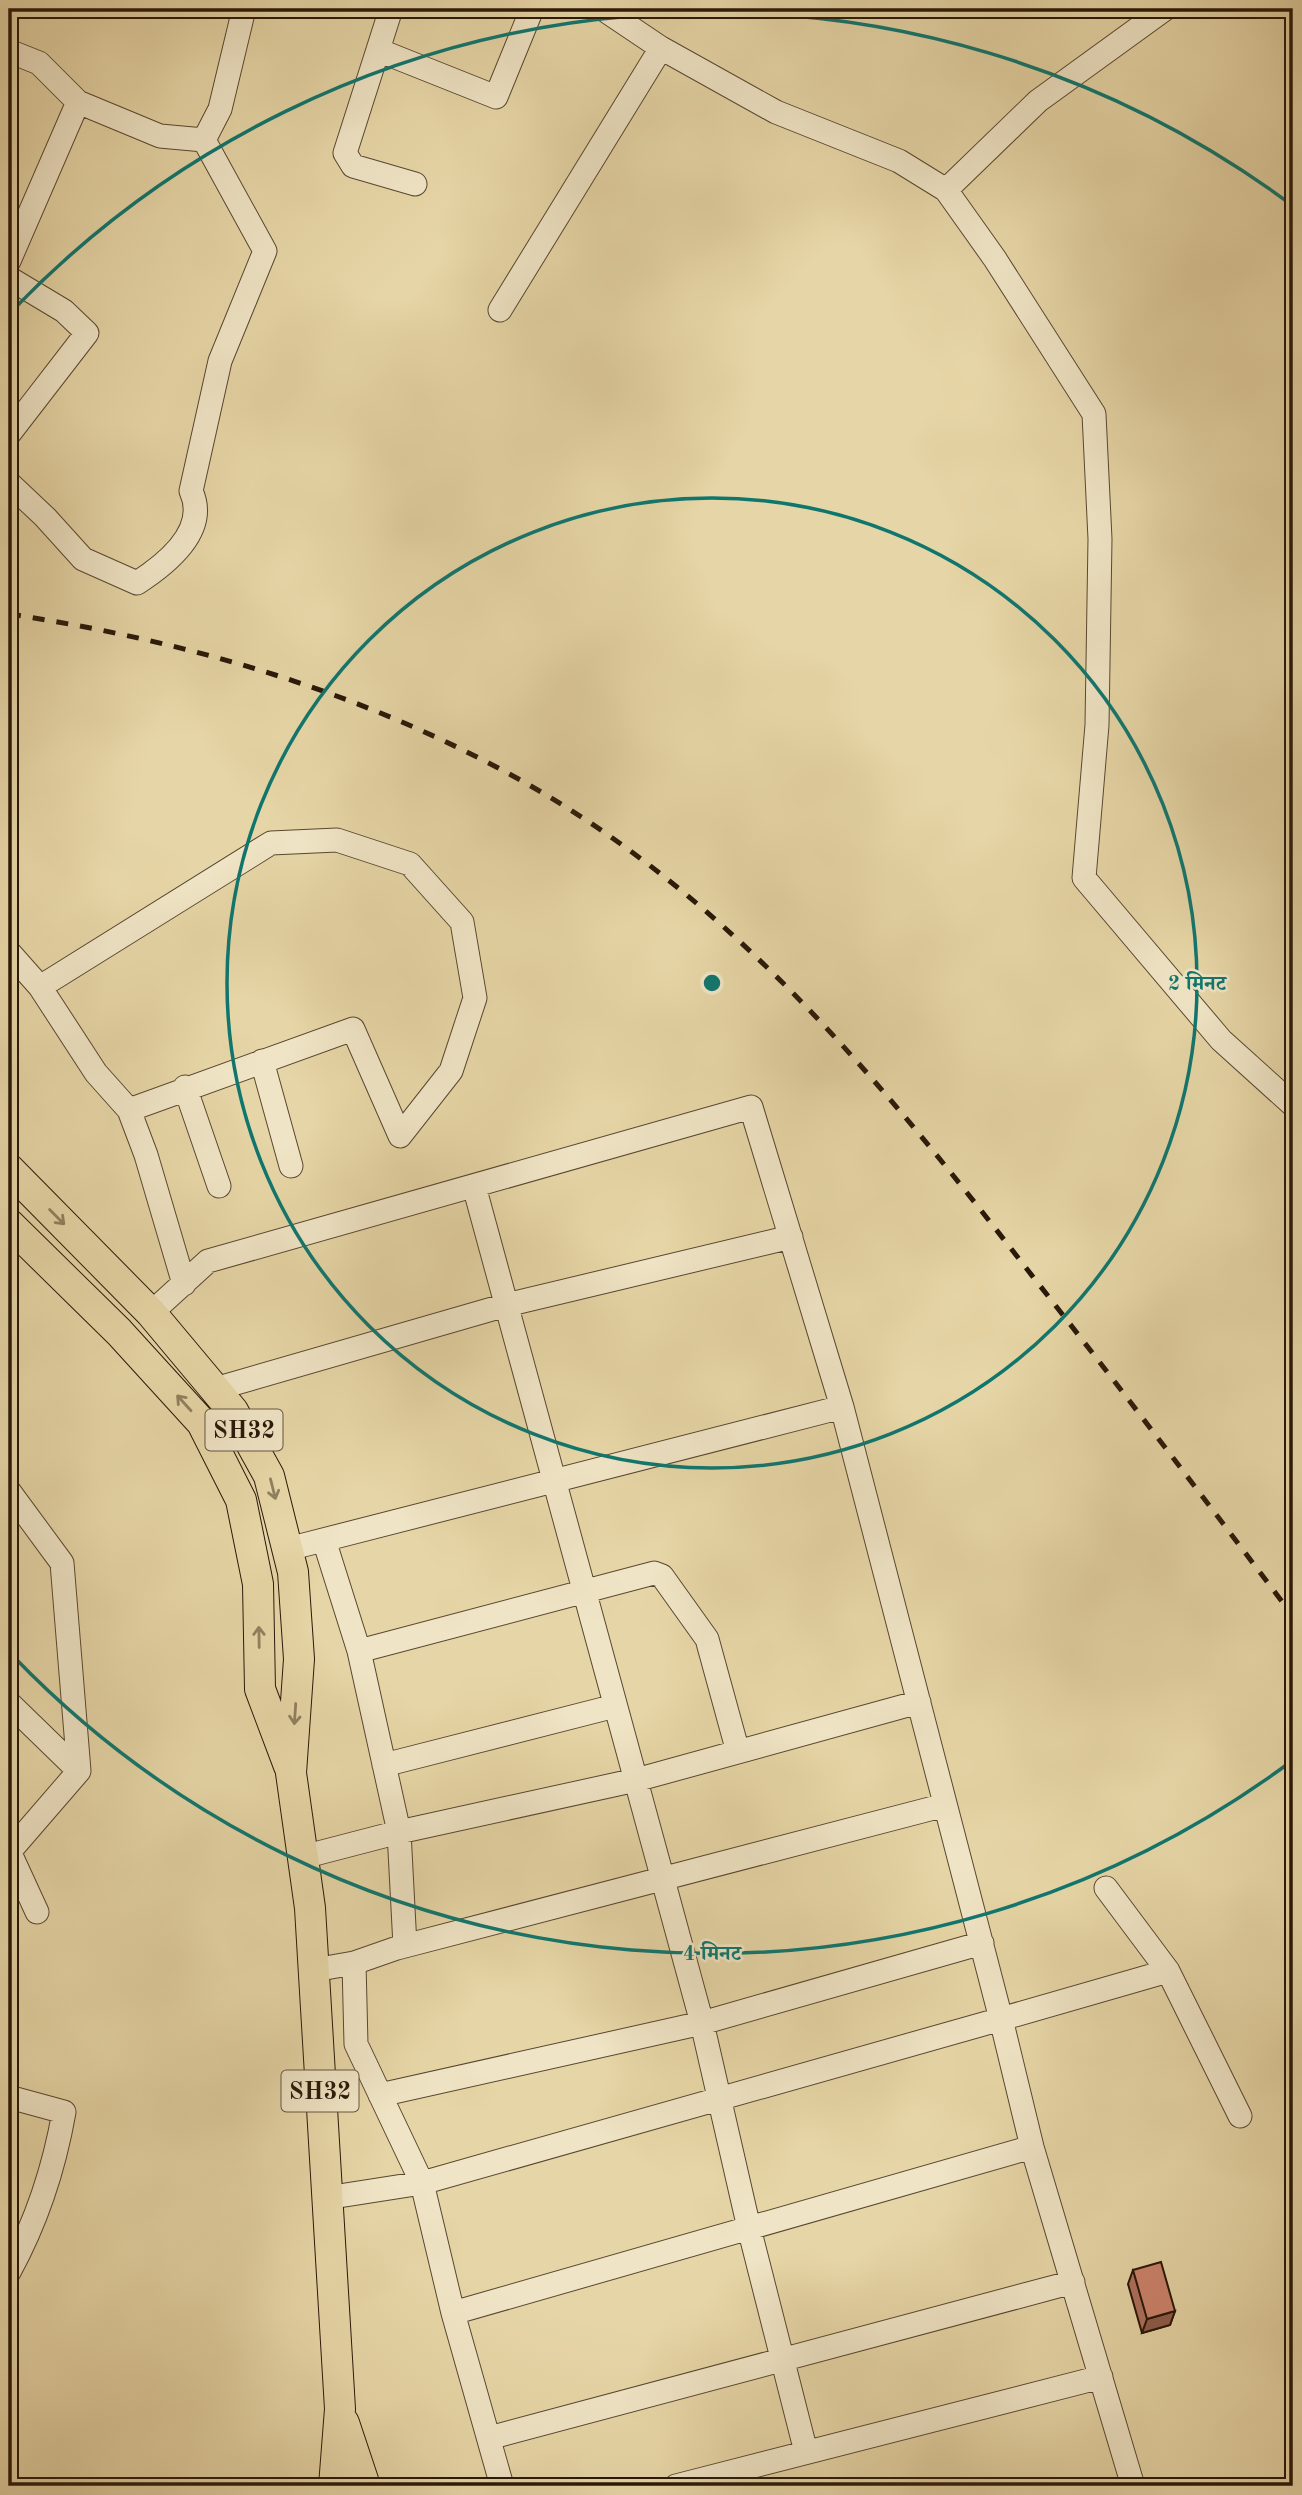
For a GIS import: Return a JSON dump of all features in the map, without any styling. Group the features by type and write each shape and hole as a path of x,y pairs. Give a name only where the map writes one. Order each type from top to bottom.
{"main road":[{"name":"SH32","path":"9,1169 152,1313 233,1411 269,1476 293,1572 299,1659 291,1773"},
{"name":"SH32","path":"11,1230 119,1332 202,1423 241,1500 258,1584 260,1689 291,1773 303,1857 314,1970 340,2409 334,2486"},
{"name":"SH32","path":"340,2409 365,2486"}],"street":[{"path":"204,140 220,109 244,9"},
{"path":"391,9 345,153 353,166 415,184"},
{"path":"378,50 496,97 532,9"},
{"path":"603,9 661,48 776,112 899,161 946,190 1094,414 1100,539 1097,725 1084,878 1221,1040 1293,1105"},
{"path":"946,190 1038,101 1165,9"},
{"path":"500,310 661,48"},
{"path":"9,51 39,63 78,102 160,136 204,140"},
{"path":"9,261 78,102"},
{"path":"9,483 46,517 83,559 137,583 163,566 194,527 197,505 191,491 220,361 265,251 204,140"},
{"path":"9,278 64,311 87,333 9,435"},
{"path":"40,987 271,843 337,840 410,864 462,922 474,998 451,1071 400,1136 353,1029 185,1087 129,1110"},
{"path":"9,952 40,987 96,1073 129,1110 146,1155 184,1283"},
{"path":"262,1061 291,1166"},
{"path":"185,1087 219,1186"},
{"path":"152,1313 208,1261 751,1107 842,1407 982,1943 1032,2147 1101,2377 1130,2486"},
{"path":"474,1185 702,2023 749,2228 806,2452"},
{"path":"215,1390 506,1304 791,1237"},
{"path":"288,1549 842,1407"},
{"path":"9,1491 62,1563 79,1771 9,1852 37,1912"},
{"path":"324,1540 359,1651 399,1832 405,1946"},
{"path":"359,1651 654,1573 662,1576 706,1639 738,1752"},
{"path":"303,1857 399,1832 636,1780 919,1702"},
{"path":"9,1703 79,1771"},
{"path":"384,1765 615,1706"},
{"path":"314,1970 354,1963 405,1946 945,1805"},
{"path":"1107,1888 1168,1971 1240,2116"},
{"path":"380,2095 702,2023 982,1943"},
{"path":"354,1963 356,2045 422,2183 453,2313 502,2486"},
{"path":"326,2198 422,2183 1168,1971"},
{"path":"9,2097 64,2112 56,2156 43,2200 9,2272"},
{"path":"453,2313 1032,2147"},
{"path":"489,2438 1073,2282"},
{"path":"676,2486 1101,2377"}],"building":[{"path":"1161,2262 1175,2311 1147,2319 1133,2270"}],"railway":[{"path":"9,614 76,625 208,655 273,674 400,721 462,749 522,781 598,828 670,881 737,939 800,1001 919,1133 1096,1358 1293,1616"}]}
